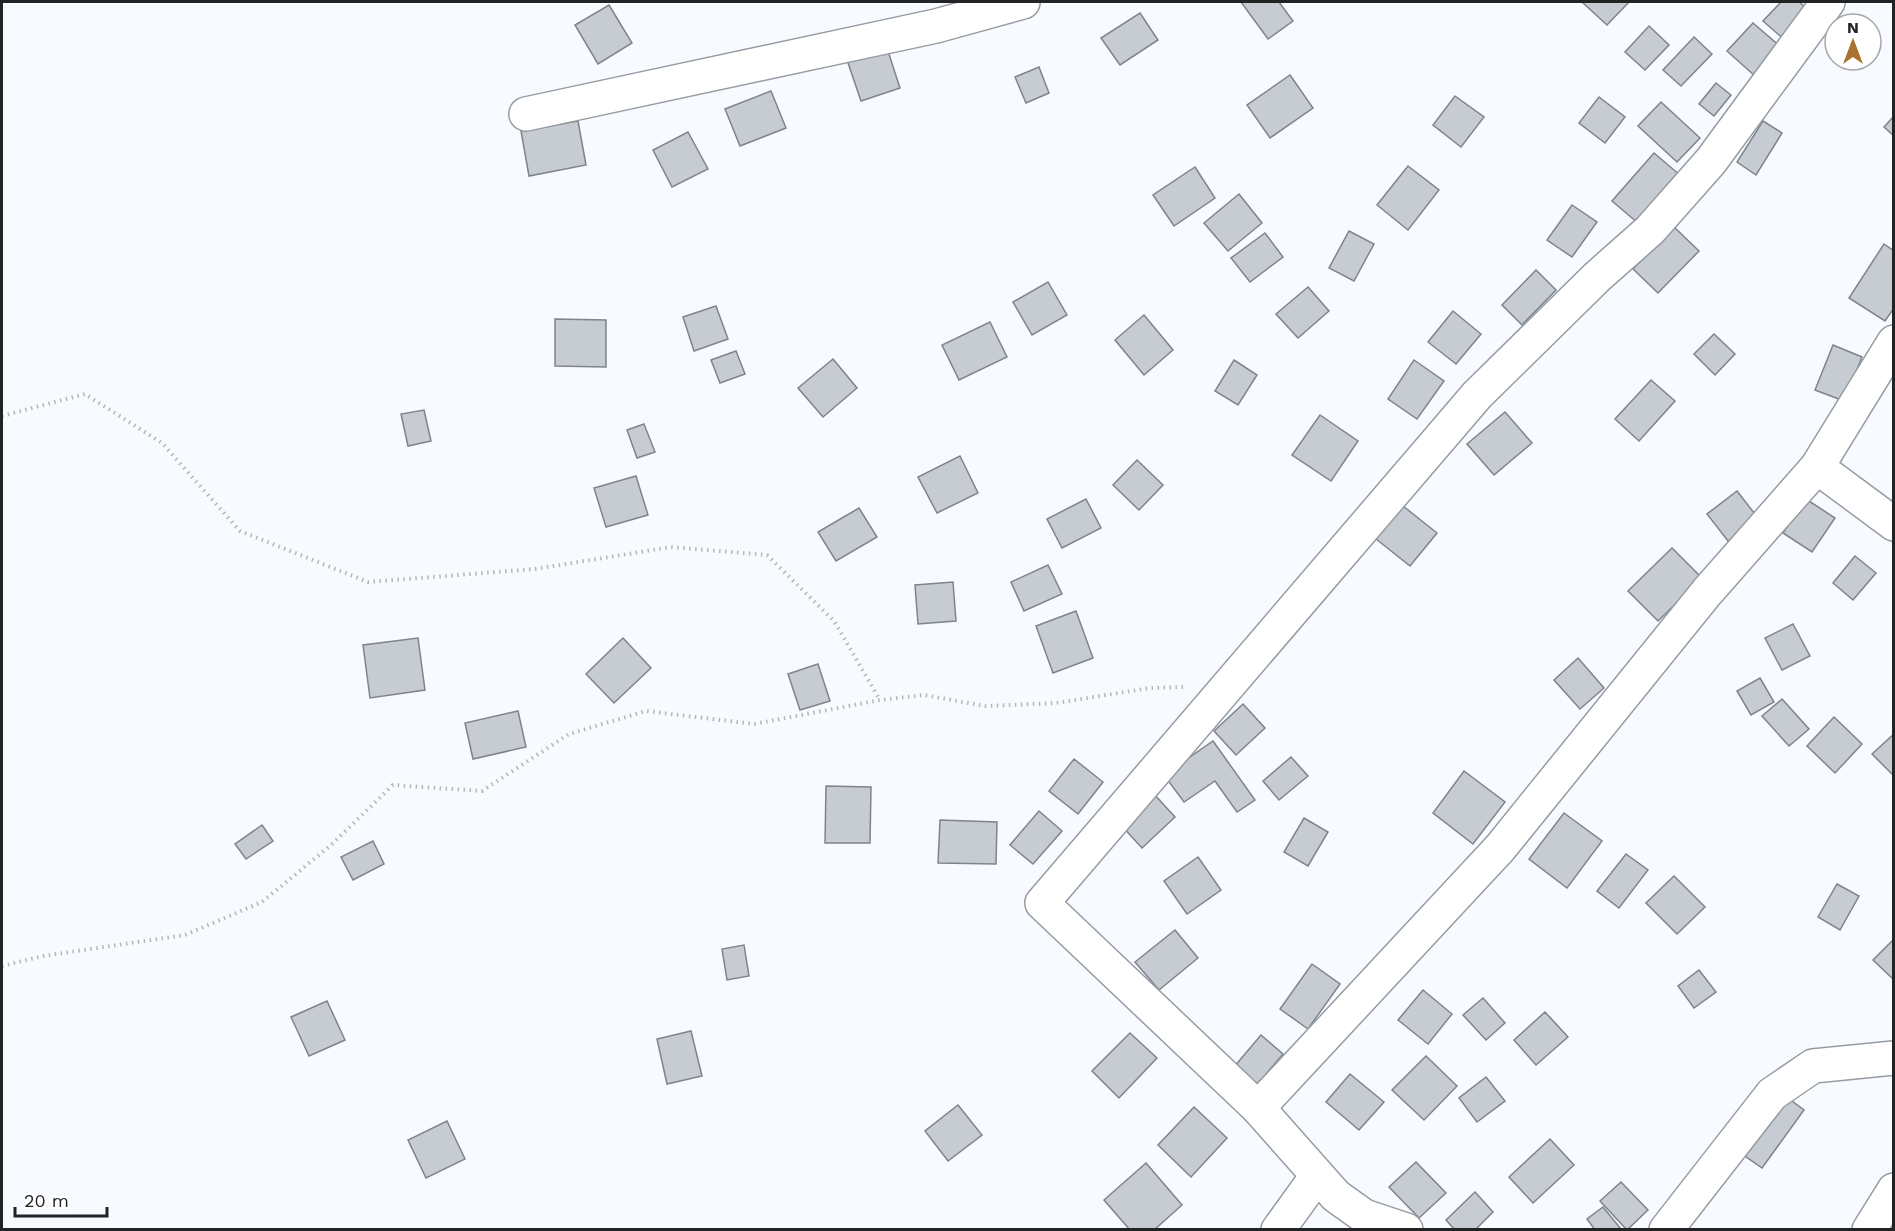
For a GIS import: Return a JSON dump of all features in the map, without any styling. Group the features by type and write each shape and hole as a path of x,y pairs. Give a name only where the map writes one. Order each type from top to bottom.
{"street":[{"path":"526,114 936,26 1023,2"},
{"path":"1406,1230 1364,1216 1336,1197 1258,1108 1042,903 1477,395 1597,277 1650,230 1711,161 1828,2"},
{"path":"1258,1108 1500,848 1707,592 1817,467 1893,342"},
{"path":"1817,467 1893,524"},
{"path":"1666,1230 1772,1094 1813,1066 1893,1058"},
{"path":"1278,1230 1317,1176"},
{"path":"1869,1230 1893,1190"}],"path":[{"path":"2,416 85,394 162,443 240,531 368,582 535,569 671,547 767,555 834,621 880,700"},
{"path":"2,966 43,956 185,935 262,902 331,845 393,785 482,791 569,734 646,711 754,724 880,700 924,695 985,706 1056,703 1150,688 1228,685"}],"building":[{"path":"1241,2 1279,2 1293,21 1268,39"},
{"path":"1582,2 1629,2 1607,25"},
{"path":"1781,2 1799,2 1813,14 1787,42 1763,21"},
{"path":"609,5 632,43 598,64 575,25"},
{"path":"1140,13 1158,40 1120,65 1101,38"},
{"path":"1753,23 1781,47 1755,76 1727,51"},
{"path":"1649,26 1669,45 1645,70 1625,52"},
{"path":"1694,37 1712,54 1681,86 1663,70"},
{"path":"887,48 900,88 861,101 847,60"},
{"path":"1039,67 1049,93 1026,103 1015,77"},
{"path":"1290,75 1313,108 1270,138 1247,105"},
{"path":"1716,83 1731,95 1714,116 1699,104"},
{"path":"771,91 786,128 740,146 725,109"},
{"path":"1455,96 1484,117 1461,147 1433,125"},
{"path":"1599,97 1625,117 1605,143 1579,123"},
{"path":"1661,102 1700,138 1677,162 1638,126"},
{"path":"1894,116 1894,136 1884,127"},
{"path":"578,121 586,165 529,176 521,131"},
{"path":"1763,121 1782,133 1756,175 1737,162"},
{"path":"688,132 708,169 672,187 653,150"},
{"path":"1654,153 1681,176 1639,224 1612,201"},
{"path":"1408,166 1439,190 1408,230 1377,205"},
{"path":"1195,167 1215,198 1174,226 1153,195"},
{"path":"1239,194 1262,223 1228,251 1204,223"},
{"path":"1572,205 1597,222 1572,257 1547,240"},
{"path":"1674,227 1699,251 1658,293 1633,269"},
{"path":"1349,231 1374,244 1354,281 1329,268"},
{"path":"1265,233 1283,257 1250,282 1231,258"},
{"path":"1884,244 1894,251 1894,308 1885,321 1849,298"},
{"path":"1536,270 1556,290 1522,325 1502,305"},
{"path":"1048,282 1067,315 1032,335 1013,302"},
{"path":"1308,287 1329,311 1298,338 1276,314"},
{"path":"716,306 728,339 694,351 683,317"},
{"path":"1453,311 1481,334 1456,364 1428,342"},
{"path":"1144,315 1173,350 1144,375 1115,340"},
{"path":"555,319 606,320 606,367 555,366"},
{"path":"990,322 1007,357 959,380 942,345"},
{"path":"1714,334 1735,354 1715,375 1694,354"},
{"path":"1833,345 1862,357 1844,401 1815,390"},
{"path":"736,351 745,374 720,383 711,360"},
{"path":"833,359 857,388 823,417 798,388"},
{"path":"1234,360 1257,375 1238,405 1215,391"},
{"path":"1414,360 1444,381 1417,419 1388,399"},
{"path":"1651,380 1675,401 1639,441 1615,419"},
{"path":"424,410 431,441 408,446 401,414"},
{"path":"1505,412 1532,443 1494,475 1467,444"},
{"path":"1320,415 1358,441 1331,481 1292,455"},
{"path":"644,424 655,452 637,458 627,430"},
{"path":"960,456 978,493 937,513 918,477"},
{"path":"1137,460 1163,485 1139,510 1113,485"},
{"path":"636,476 648,515 606,527 594,488"},
{"path":"1737,491 1758,518 1728,541 1707,514"},
{"path":"1086,499 1101,528 1062,548 1047,519"},
{"path":"1806,499 1835,518 1812,552 1783,533"},
{"path":"1403,506 1437,533 1410,566 1376,539"},
{"path":"859,508 877,537 836,561 818,532"},
{"path":"1672,548 1702,578 1658,621 1628,591"},
{"path":"1855,556 1876,573 1853,600 1833,583"},
{"path":"1048,565 1062,594 1024,611 1011,582"},
{"path":"953,582 956,621 918,624 915,585"},
{"path":"1076,611 1093,658 1053,673 1036,626"},
{"path":"1793,624 1810,656 1782,670 1765,638"},
{"path":"418,638 425,690 370,698 363,645"},
{"path":"623,638 651,668 614,703 586,674"},
{"path":"1578,658 1604,688 1580,709 1554,680"},
{"path":"818,664 830,701 800,710 788,674"},
{"path":"1760,678 1774,702 1751,715 1737,691"},
{"path":"1782,699 1809,729 1789,746 1762,716"},
{"path":"1243,704 1265,728 1236,755 1214,731"},
{"path":"518,711 526,747 473,759 465,723"},
{"path":"1834,717 1862,744 1835,773 1807,746"},
{"path":"1894,734 1894,776 1872,754"},
{"path":"1213,741 1255,800 1237,812 1215,781 1184,802 1164,775"},
{"path":"1291,757 1308,776 1279,800 1263,781"},
{"path":"1074,759 1103,782 1078,814 1049,791"},
{"path":"1464,771 1505,802 1473,844 1433,813"},
{"path":"826,786 871,787 870,843 825,843"},
{"path":"1153,793 1175,817 1142,848 1120,824"},
{"path":"1039,811 1062,831 1033,864 1010,845"},
{"path":"1564,813 1602,841 1567,888 1529,859"},
{"path":"1304,818 1328,832 1308,866 1284,852"},
{"path":"940,820 997,822 996,864 938,863"},
{"path":"262,825 273,841 246,859 235,844"},
{"path":"373,841 384,864 353,880 341,857"},
{"path":"1626,854 1648,870 1619,908 1597,891"},
{"path":"1198,857 1221,890 1187,914 1164,881"},
{"path":"1674,876 1705,907 1677,934 1646,903"},
{"path":"1837,884 1859,896 1840,930 1818,917"},
{"path":"1175,930 1198,958 1159,990 1135,962"},
{"path":"1894,939 1894,980 1873,960"},
{"path":"744,945 749,976 727,980 722,949"},
{"path":"1312,964 1340,984 1308,1029 1280,1009"},
{"path":"1699,970 1716,992 1694,1008 1678,986"},
{"path":"1423,990 1452,1014 1428,1044 1398,1020"},
{"path":"1483,998 1505,1023 1486,1040 1463,1015"},
{"path":"327,1001 345,1040 309,1056 291,1017"},
{"path":"1545,1012 1568,1037 1536,1065 1514,1040"},
{"path":"691,1031 702,1076 667,1084 657,1039"},
{"path":"1130,1033 1157,1058 1119,1098 1092,1071"},
{"path":"1261,1035 1283,1054 1256,1086 1234,1067"},
{"path":"1426,1056 1457,1086 1424,1120 1392,1090"},
{"path":"1350,1074 1384,1102 1359,1130 1326,1102"},
{"path":"1486,1077 1505,1101 1477,1122 1459,1098"},
{"path":"1784,1095 1804,1110 1762,1168 1742,1154"},
{"path":"958,1105 982,1135 948,1161 925,1131"},
{"path":"1194,1107 1227,1138 1191,1177 1158,1145"},
{"path":"447,1121 465,1159 426,1178 408,1140"},
{"path":"1550,1139 1574,1165 1533,1203 1509,1177"},
{"path":"1416,1162 1446,1193 1419,1218 1389,1187"},
{"path":"1146,1163 1182,1205 1154,1230 1130,1230 1104,1200"},
{"path":"1621,1182 1648,1210 1627,1230 1600,1201"},
{"path":"1475,1192 1493,1212 1475,1230 1455,1230 1446,1220"},
{"path":"1603,1207 1621,1230 1595,1230 1587,1219"}]}
